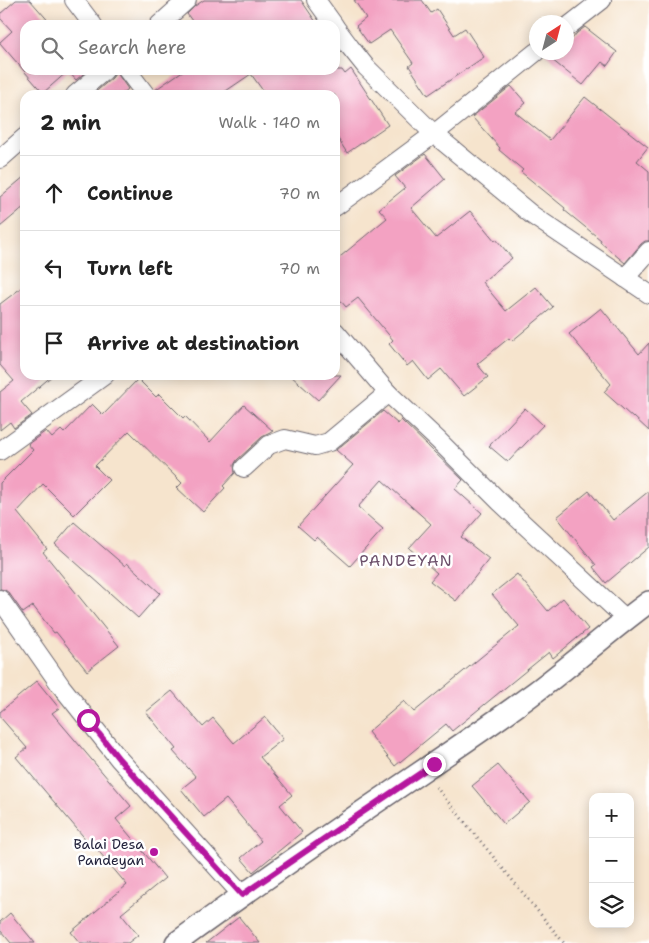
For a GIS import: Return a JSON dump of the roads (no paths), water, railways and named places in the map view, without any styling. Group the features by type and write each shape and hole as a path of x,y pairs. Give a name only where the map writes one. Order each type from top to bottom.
{"street":[{"path":"74,0 89,20"},
{"path":"165,20 187,0"},
{"path":"316,0 330,20"},
{"path":"574,22 602,0"},
{"path":"340,34 366,67 434,134 532,215 649,294"},
{"path":"340,203 434,134 529,58"},
{"path":"81,90 99,75"},
{"path":"131,75 142,90"},
{"path":"0,159 20,141"},
{"path":"625,278 649,250"},
{"path":"340,337 388,393 500,502 626,620"},
{"path":"0,452 98,380"},
{"path":"244,468 269,444 285,439 315,446 329,442 388,393"},
{"path":"0,599 61,686 119,759 242,895"},
{"path":"176,943 242,895 531,696 649,602"}],"place":[{"name":"Balai Desa Pandeyan","path":"154,852"}],"district":[{"name":"PANDEYAN","path":"406,560"}]}
